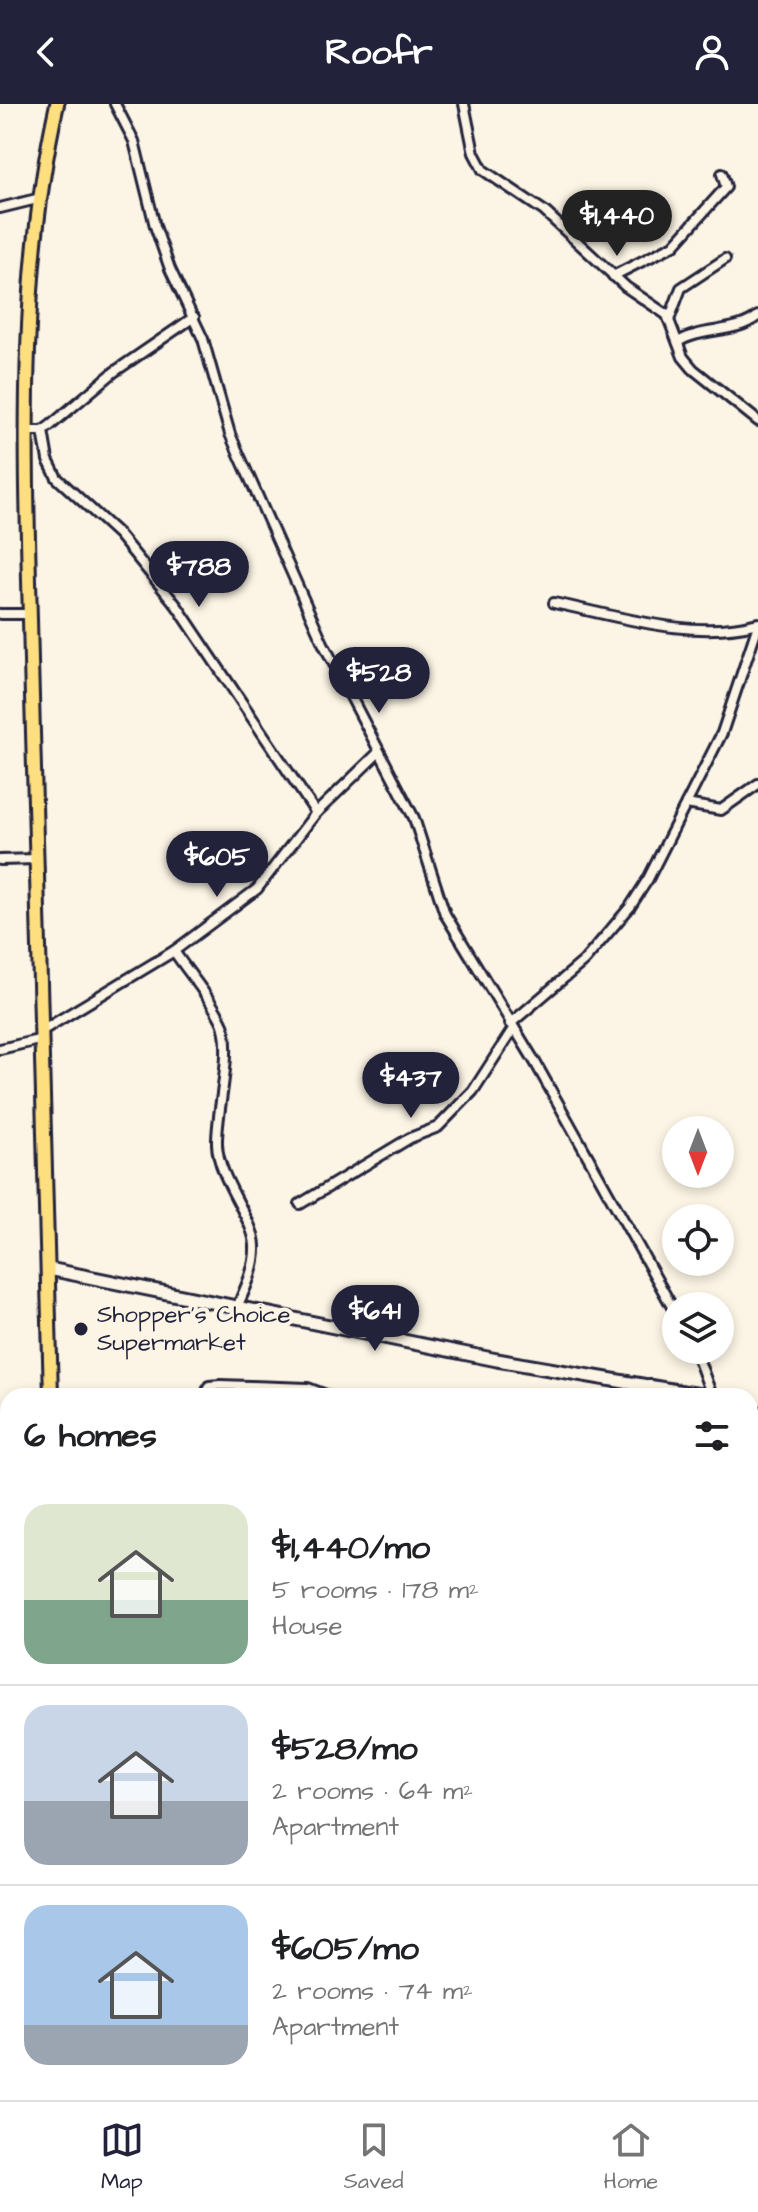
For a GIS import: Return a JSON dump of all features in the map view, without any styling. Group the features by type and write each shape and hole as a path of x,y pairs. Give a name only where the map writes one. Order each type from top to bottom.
{"main road":[{"path":"51,1388 30,614 29,328 41,198 57,104"}],"street":[{"path":"115,104 134,141 155,226 170,269 194,317 230,434 323,643 377,754 414,818 445,914 641,1246 665,1292"},
{"path":"464,104 474,153 483,170 544,211 613,276 669,320 693,369 758,421"},
{"path":"613,276 666,250 689,231 726,187 722,174"},
{"path":"0,208 41,198"},
{"path":"669,320 681,288 725,259"},
{"path":"678,342 687,336 743,325 758,316"},
{"path":"29,431 43,431 124,364 194,317"},
{"path":"43,431 48,460 57,478 118,534 177,606 316,813"},
{"path":"554,603 650,623 695,628 739,629 758,624"},
{"path":"0,614 30,614"},
{"path":"300,1204 410,1138 438,1127 473,1091 512,1026 584,961 630,907 722,733 758,624"},
{"path":"0,1049 43,1034 174,951 257,889 316,813 377,754"},
{"path":"686,804 721,810 758,784"},
{"path":"0,860 37,859"},
{"path":"174,951 223,1024 225,1051 217,1108 217,1148 222,1171 256,1244 248,1284 238,1305"},
{"path":"49,1269 238,1305 630,1388"},
{"path":"700,1364 709,1388"},
{"path":"208,1388 220,1385 308,1388"}],"place":[{"name":"Shopper's Choice Supermarket","path":"81,1329"}]}
